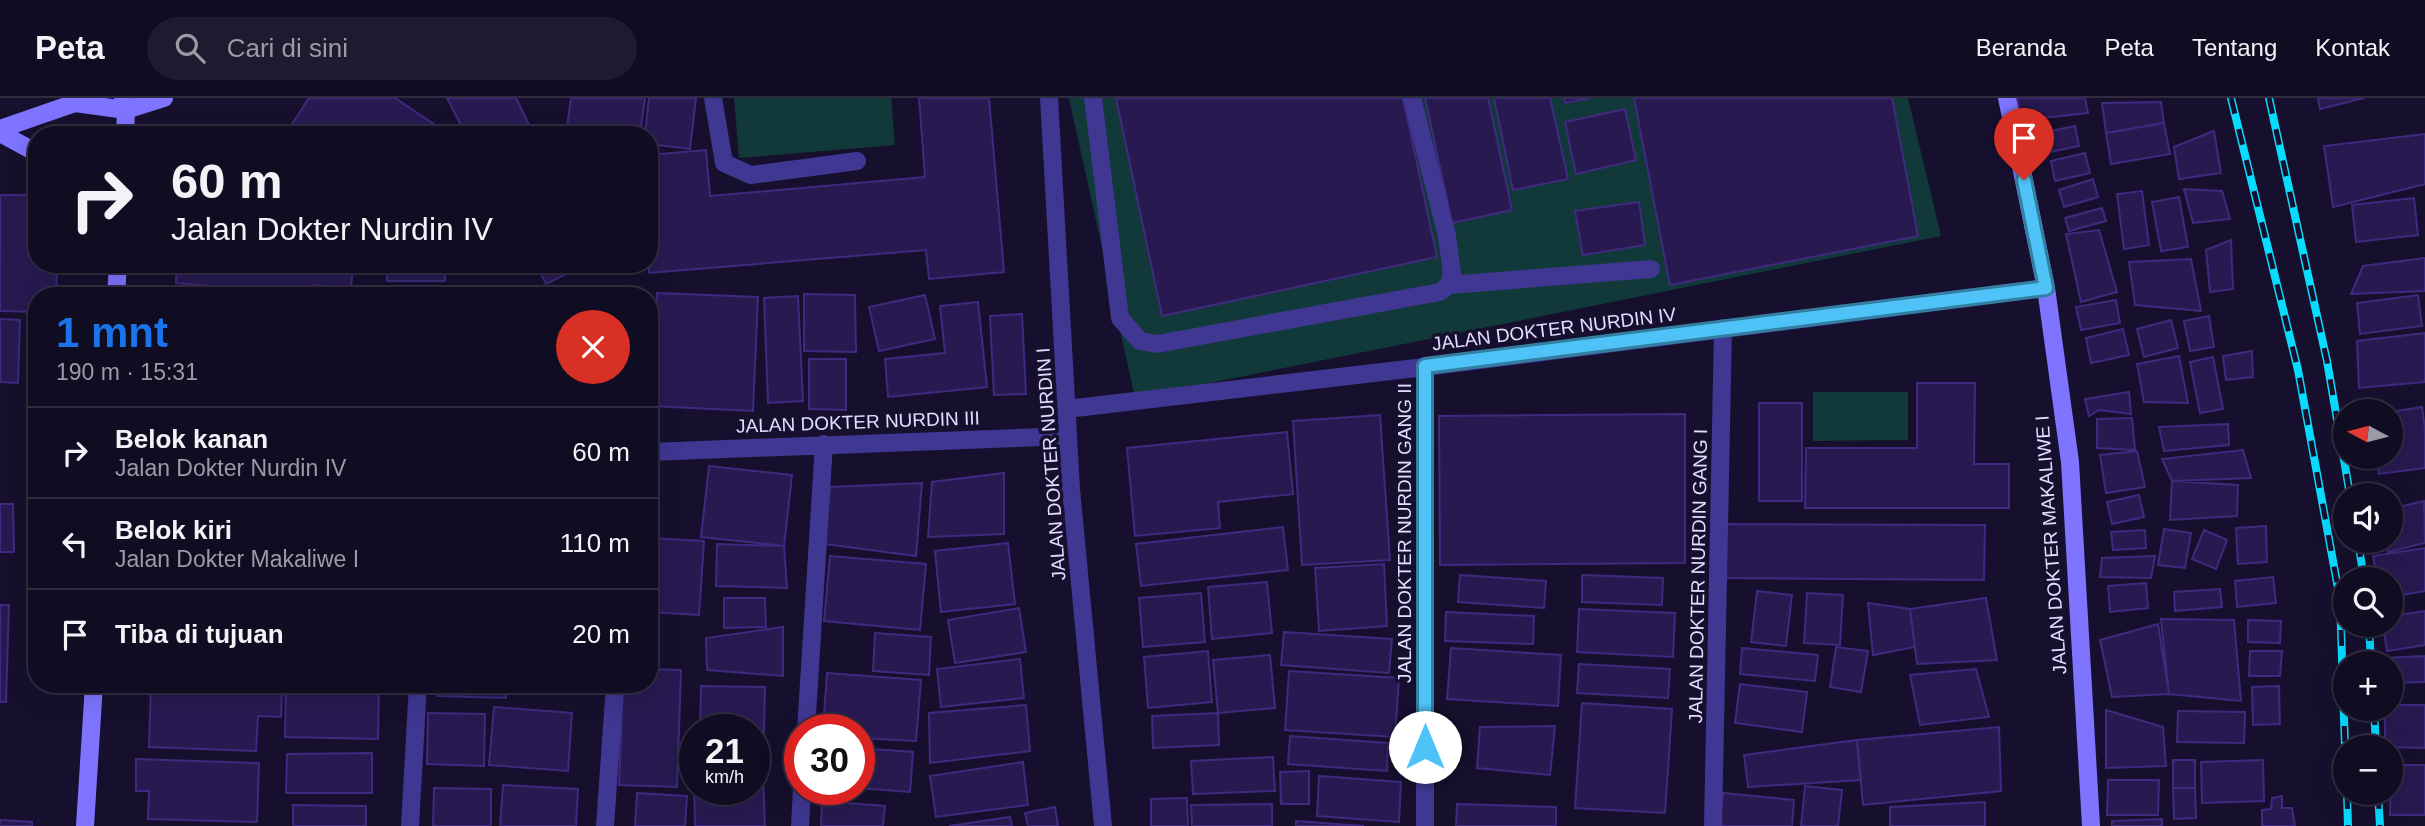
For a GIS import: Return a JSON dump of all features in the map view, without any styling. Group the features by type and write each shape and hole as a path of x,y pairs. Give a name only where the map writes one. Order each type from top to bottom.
{"street":[{"path":"0,131 77,101 125,104 164,98"},
{"path":"713,98 724,163 751,175 856,162"},
{"name":"JALAN DOKTER NURDIN I","path":"1049,98 1071,489 1103,826"},
{"path":"1093,98 1120,318 1140,341 1157,344 1440,292 1448,285 1452,273 1447,236 1412,98"},
{"name":"JALAN DOKTER MAKALIWE I","path":"2007,98 2046,288 2070,462 2091,826"},
{"path":"125,104 125,126"},
{"path":"0,131 28,148"},
{"path":"1448,285 1651,269"},
{"name":"JALAN DOKTER NURDIN IV","path":"1066,409 2046,288"},
{"name":"JALAN DOKTER NURDIN GANG I","path":"1713,826 1723,328"},
{"name":"JALAN DOKTER NURDIN GANG II","path":"1425,366 1425,826"},
{"name":"JALAN DOKTER NURDIN III","path":"658,452 1069,436"},
{"path":"807,714 824,444"},
{"path":"85,826 93,693"},
{"path":"410,826 417,693"},
{"path":"605,826 614,693"},
{"path":"800,826 801,805"}],"green space":[{"path":"734,98 891,98 895,145 739,158"},
{"path":"1069,98 1908,98 1941,236 1135,398"},
{"path":"1813,392 1908,392 1908,440 1813,441"}],"building":[{"path":"309,98 395,98 437,126 291,126"},
{"path":"447,98 516,98 530,126 461,126"},
{"path":"571,98 645,98 641,126 567,126"},
{"path":"649,98 696,98 690,149 658,145 658,126 646,126"},
{"path":"919,98 989,98 1004,272 929,279 926,250 658,272 658,154 706,150 710,196 925,177"},
{"path":"1116,98 1403,98 1437,257 1162,316"},
{"path":"1425,98 1488,98 1512,210 1452,223"},
{"path":"1494,98 1550,98 1568,179 1513,190"},
{"path":"1564,98 1591,98 1565,103"},
{"path":"1634,98 1892,98 1918,236 1670,285"},
{"path":"2017,98 2085,98 2088,113 2022,120"},
{"path":"2318,98 2364,98 2320,109"},
{"path":"2161,102 2164,123 2106,133 2102,103"},
{"path":"1625,109 1636,160 1576,174 1565,122"},
{"path":"2164,123 2170,154 2111,164 2106,133"},
{"path":"2075,126 2079,146 2045,153 2041,133"},
{"path":"2214,131 2221,173 2179,179 2174,147"},
{"path":"2425,134 2425,184 2333,207 2324,146"},
{"path":"2085,153 2090,173 2055,181 2051,161"},
{"path":"2093,179 2098,197 2064,207 2059,190"},
{"path":"2184,189 2222,191 2230,219 2193,223"},
{"path":"2142,191 2149,245 2124,249 2117,194"},
{"path":"0,195 28,195 28,273 57,273 56,287 28,287 28,312 0,311"},
{"path":"2179,197 2188,247 2161,251 2152,202"},
{"path":"2414,198 2418,235 2356,242 2352,205"},
{"path":"1639,202 1645,245 1583,255 1575,211"},
{"path":"2102,208 2106,221 2069,231 2065,218"},
{"path":"2099,230 2117,292 2081,302 2066,234"},
{"path":"2231,240 2233,289 2210,292 2206,250"},
{"path":"2425,258 2425,291 2351,294 2363,266"},
{"path":"2191,259 2201,311 2135,305 2129,262"},
{"path":"177,273 352,273 351,287 226,287 176,283"},
{"path":"387,273 445,273 445,281 387,281"},
{"path":"540,273 568,273 546,284"},
{"path":"658,293 758,297 753,411 658,406"},
{"path":"804,294 855,295 856,352 804,351"},
{"path":"925,295 935,339 879,351 869,307"},
{"path":"2418,295 2422,326 2360,334 2357,303"},
{"path":"798,296 803,401 768,403 764,298"},
{"path":"2116,300 2120,323 2081,330 2076,307"},
{"path":"978,302 987,387 888,397 885,359 945,353 940,306"},
{"path":"1022,314 1026,394 994,395 990,316"},
{"path":"2209,316 2214,347 2190,351 2184,321"},
{"path":"0,319 20,320 18,383 0,382"},
{"path":"2171,320 2178,348 2144,357 2137,329"},
{"path":"2123,329 2129,355 2091,363 2086,338"},
{"path":"2425,333 2425,382 2359,388 2357,341"},
{"path":"2252,351 2253,377 2226,380 2223,356"},
{"path":"2179,356 2188,403 2144,402 2137,364"},
{"path":"2213,357 2223,409 2200,413 2190,362"},
{"path":"809,359 846,359 846,410 809,409"},
{"path":"1917,383 1975,383 1974,464 2009,464 2009,508 1805,508 1806,448 1917,448"},
{"path":"2129,392 2131,414 2099,410 2089,416 2085,399"},
{"path":"1759,403 1802,403 1802,501 1759,501"},
{"path":"2422,407 2425,468 2379,474 2378,469 2403,469 2403,410"},
{"path":"1685,414 1685,563 1440,565 1439,416"},
{"path":"1380,415 1390,560 1302,565 1293,421"},
{"path":"2132,418 2135,450 2097,448 2097,419"},
{"path":"2228,424 2229,445 2164,451 2159,427"},
{"path":"1287,432 1293,494 1218,502 1220,528 1135,536 1127,448"},
{"path":"2243,450 2251,478 2172,481 2162,459"},
{"path":"2137,451 2145,487 2106,493 2100,455"},
{"path":"709,466 792,475 784,546 701,537"},
{"path":"1004,473 1004,534 928,537 932,482"},
{"path":"2172,481 2238,485 2237,516 2170,520"},
{"path":"922,483 916,556 824,544 830,487"},
{"path":"2139,495 2144,517 2112,524 2107,502"},
{"path":"2424,501 2425,543 2403,548 2403,506"},
{"path":"0,504 13,504 14,552 0,552"},
{"path":"1726,524 1985,525 1984,580 1726,578"},
{"path":"2266,526 2267,562 2238,564 2236,528"},
{"path":"1283,527 1288,570 1141,586 1136,544"},
{"path":"2164,529 2191,533 2185,568 2158,565"},
{"path":"2145,530 2146,548 2113,550 2111,532"},
{"path":"2204,530 2227,540 2216,569 2192,559"},
{"path":"658,538 704,541 699,615 658,613"},
{"path":"1008,543 1015,604 941,612 935,551"},
{"path":"717,544 784,546 787,588 716,586"},
{"path":"2425,548 2425,591 2403,595 2403,567 2375,567 2373,556"},
{"path":"830,556 926,564 920,630 824,621"},
{"path":"2155,556 2151,578 2100,577 2102,558"},
{"path":"1384,564 1387,626 1319,631 1315,568"},
{"path":"1460,575 1546,581 1544,608 1458,602"},
{"path":"1582,575 1663,578 1662,605 1582,602"},
{"path":"2273,577 2276,603 2237,607 2235,581"},
{"path":"1267,582 1272,633 1212,639 1208,587"},
{"path":"2146,583 2148,608 2110,612 2108,586"},
{"path":"2220,589 2222,607 2175,611 2174,592"},
{"path":"1757,591 1792,595 1786,646 1751,642"},
{"path":"1201,593 1205,642 1143,647 1139,598"},
{"path":"1807,593 1843,595 1840,645 1804,643"},
{"path":"724,598 765,598 766,627 724,628"},
{"path":"1986,598 1997,660 1917,664 1910,609"},
{"path":"1868,603 1910,609 1915,647 1873,655"},
{"path":"0,605 9,605 6,702 0,702"},
{"path":"1019,608 1026,652 955,663 948,620"},
{"path":"1579,609 1675,613 1673,657 1577,652"},
{"path":"2425,611 2425,645 2387,651 2385,637 2403,637 2403,614"},
{"path":"1446,612 1534,616 1533,644 1445,641"},
{"path":"2161,619 2234,620 2241,701 2169,694"},
{"path":"2248,620 2281,621 2280,643 2248,642"},
{"path":"2158,624 2169,694 2112,697 2100,640"},
{"path":"783,627 783,676 707,670 706,638"},
{"path":"1284,632 1392,639 1389,673 1281,665"},
{"path":"875,633 931,637 929,675 873,671"},
{"path":"1836,647 1868,651 1861,692 1830,687"},
{"path":"1451,648 1561,655 1558,706 1447,699"},
{"path":"1742,648 1818,655 1815,681 1740,674"},
{"path":"1208,651 1212,702 1148,708 1144,657"},
{"path":"2250,651 2282,651 2280,676 2249,676"},
{"path":"1270,655 1275,708 1218,713 1213,660"},
{"path":"2425,656 2425,682 2403,683 2403,657"},
{"path":"1020,659 1024,698 941,707 937,669"},
{"path":"1579,664 1670,669 1668,698 1577,693"},
{"path":"658,669 681,670 677,787 619,785 623,693 658,693"},
{"path":"1976,669 1989,717 1920,725 1910,675"},
{"path":"1289,671 1399,678 1395,737 1285,730"},
{"path":"827,673 921,680 916,741 875,739 875,714 824,714"},
{"path":"1740,684 1807,692 1802,732 1735,723"},
{"path":"701,686 765,687 764,714 700,714"},
{"path":"2279,686 2280,724 2253,725 2252,687"},
{"path":"151,693 282,693 281,717 258,716 256,751 149,747"},
{"path":"286,693 379,693 378,739 285,737"},
{"path":"437,693 506,693 506,698 437,696"},
{"path":"1582,703 1672,709 1665,813 1575,808"},
{"path":"1026,705 1030,751 930,763 929,713"},
{"path":"2403,705 2425,705 2425,748 2403,747 2403,735 2385,735 2385,721 2403,721"},
{"path":"494,707 572,713 568,771 489,765"},
{"path":"2106,710 2163,727 2166,766 2106,768"},
{"path":"2178,711 2245,712 2244,743 2177,742"},
{"path":"428,713 485,714 484,766 427,764"},
{"path":"1218,713 1219,745 1153,748 1152,716"},
{"path":"1555,726 1550,775 1477,768 1480,727"},
{"path":"1999,727 2001,791 1863,805 1857,740"},
{"path":"1290,736 1388,743 1387,771 1288,764"},
{"path":"1857,740 1861,780 1748,787 1744,755"},
{"path":"875,749 913,752 910,792 875,789"},
{"path":"372,753 372,793 286,793 287,754"},
{"path":"1273,757 1275,791 1193,794 1191,761"},
{"path":"136,759 259,763 257,822 148,819 149,791 136,791"},
{"path":"2173,760 2195,760 2195,788 2173,788"},
{"path":"2263,760 2264,801 2202,803 2201,762"},
{"path":"1023,762 1028,805 936,817 930,776"},
{"path":"2403,765 2425,765 2425,815 2390,815 2390,805 2403,805"},
{"path":"1309,771 1309,804 1281,804 1280,772"},
{"path":"1319,776 1401,782 1399,822 1317,816"},
{"path":"2108,780 2159,780 2158,815 2107,815"},
{"path":"503,785 578,789 576,826 500,826"},
{"path":"1805,786 1842,790 1838,826 1801,826"},
{"path":"434,788 491,789 491,826 433,826"},
{"path":"2173,788 2195,788 2196,818 2174,819"},
{"path":"637,793 679,796 679,805 686,805 685,826 635,826"},
{"path":"1723,793 1794,800 1792,826 1719,826"},
{"path":"2282,796 2282,808 2292,808 2295,826 2262,826 2262,810 2271,809 2272,798"},
{"path":"1187,798 1188,826 1151,826 1151,799"},
{"path":"1985,802 1985,826 1890,826 1890,807"},
{"path":"1272,804 1272,826 1192,826 1191,805"},
{"path":"1457,804 1556,807 1556,826 1456,826"},
{"path":"293,805 366,806 366,826 293,826"},
{"path":"695,805 764,805 765,826 695,826"},
{"path":"822,805 885,806 883,826 821,826"},
{"path":"1055,807 1058,826 1028,826 1025,813"},
{"path":"1010,817 1012,826 949,826"},
{"path":"2162,819 2162,826 2112,826 2112,821"},
{"path":"0,820 32,822 32,826 0,826"},
{"path":"1296,821 1364,826 1296,826"}],"railway":[{"path":"2231,98 2298,370 2340,599 2345,735"},
{"path":"2269,98 2327,361 2348,483"},
{"path":"2360,553 2362,567"},
{"path":"2370,637 2370,651"},
{"path":"2375,721 2375,735"},
{"path":"2347,805 2348,826"},
{"path":"2379,805 2380,826"}],"route":[{"path":"1425,747 1425,366 2046,288 2024,180"}]}
